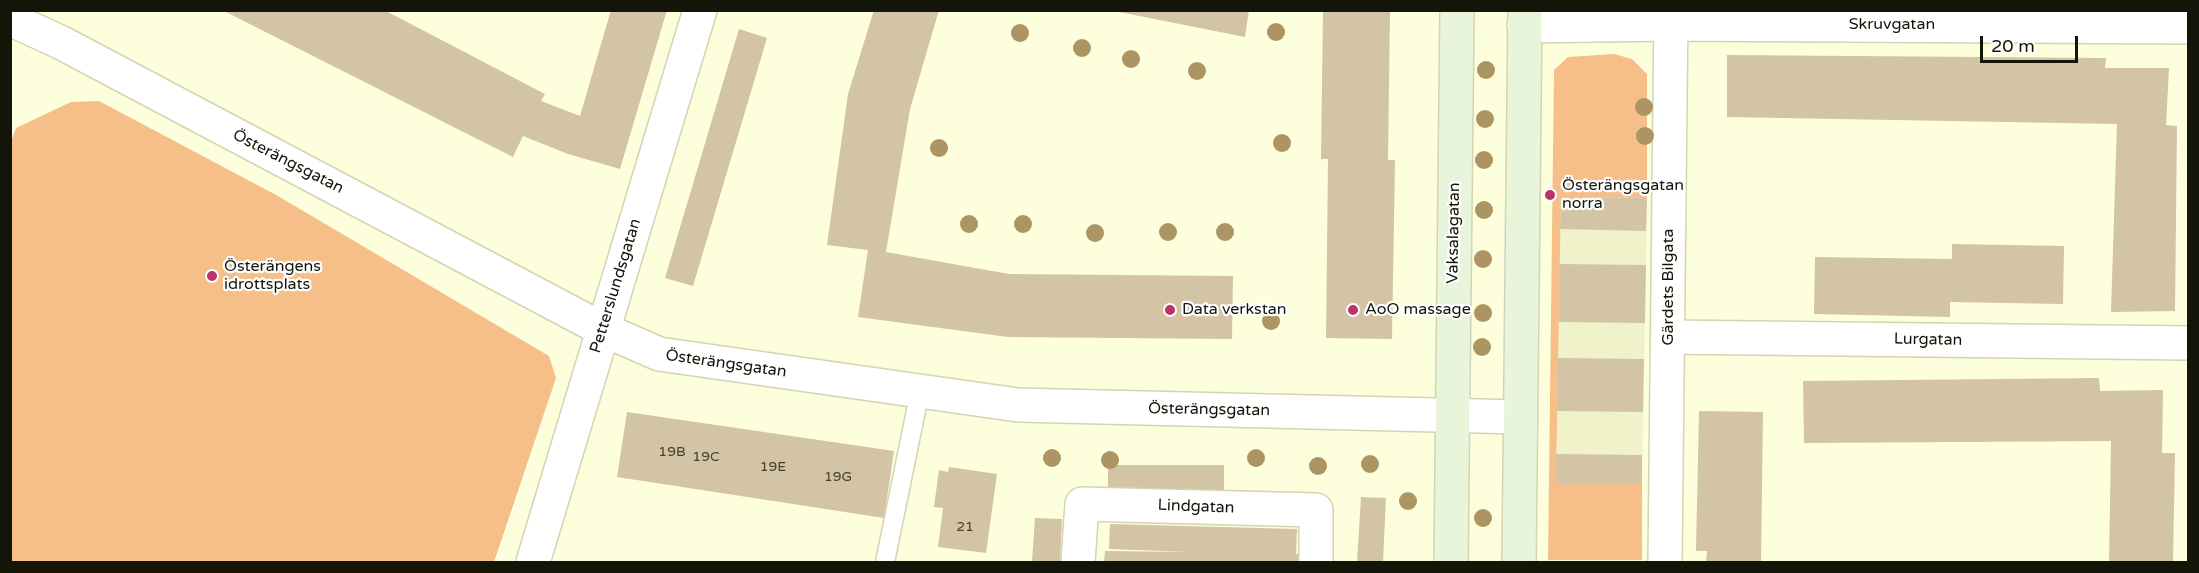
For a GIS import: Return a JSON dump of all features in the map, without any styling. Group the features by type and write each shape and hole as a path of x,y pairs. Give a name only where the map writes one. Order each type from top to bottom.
{"main road":[{"name":"Vaksalagatan","path":"1450,562 1457,10"},
{"path":"1519,562 1525,18"}],"street":[{"name":"Petterslundsgatan","path":"533,562 700,10"},
{"name":"Gärdets Bilgata","path":"1665,562 1671,17"},
{"name":"Skruvgatan","path":"1525,18 2127,19 2188,27"},
{"name":"Österängsgatan","path":"15,25 62,43 336,186 602,329 659,354 1018,405 1520,417"},
{"name":"Lurgatan","path":"1668,337 2188,343"},
{"name":"Lindgatan","path":"1078,562 1082,504 1316,510 1316,562"}],"lane":[{"path":"885,562 920,391"}],"shaded area":[{"path":"1614,54 1632,59 1647,74 1647,198 1561,197 1556,482 1642,484 1642,560 1548,560 1554,70 1568,57"},
{"name":"Österängens idrottsplats","path":"99,101 278,196 549,356 556,378 494,562 11,562 11,142 16,128 71,102"},
{"path":"1561,197 1647,198 1642,484 1556,483"}],"building":[{"path":"222,10 384,10 545,94 541,101 580,116 611,10 667,10 620,169 568,154 523,136 513,157"},
{"path":"874,10 939,10 910,109 886,252 1009,274 1233,276 1232,339 1008,337 858,317 868,250 827,245 848,94"},
{"path":"1109,10 1249,10 1245,37"},
{"path":"1323,10 1390,10 1388,160 1395,160 1392,339 1326,338 1328,159 1321,159"},
{"path":"739,29 767,38 693,286 665,278"},
{"path":"1727,55 2106,58 2105,68 2169,68 2166,125 2177,126 2175,311 2111,312 2117,124 1727,117"},
{"path":"1561,197 1647,198 1646,231 1560,229"},
{"path":"1952,244 2064,246 2063,304 1950,302 1950,317 1814,314 1815,257 1952,259"},
{"path":"1559,264 1646,265 1645,323 1559,322"},
{"path":"1558,358 1644,359 1643,412 1557,411"},
{"path":"2099,378 2100,391 2163,390 2162,453 2175,453 2173,562 2109,562 2111,441 1804,443 1803,381"},
{"path":"1699,411 1763,412 1761,562 1706,562 1707,551 1696,551"},
{"path":"627,412 894,451 884,518 617,477"},
{"path":"1556,454 1642,455 1642,484 1556,483"},
{"path":"1108,465 1224,465 1224,490 1108,491"},
{"path":"949,467 997,474 986,553 938,547 943,508 934,507 939,470 948,472"},
{"path":"1361,497 1386,498 1383,562 1357,562"},
{"path":"1035,518 1062,519 1060,562 1032,562"},
{"path":"1110,524 1297,529 1296,554 1302,554 1302,562 1104,562 1105,551 1192,552 1109,549"}],"place":[{"name":"Österängsgatan norra","path":"1550,195"},
{"name":"Österängens idrottsplats","path":"212,276"},
{"name":"Data verkstan","path":"1170,310"},
{"name":"AoO massage","path":"1353,310"}]}
